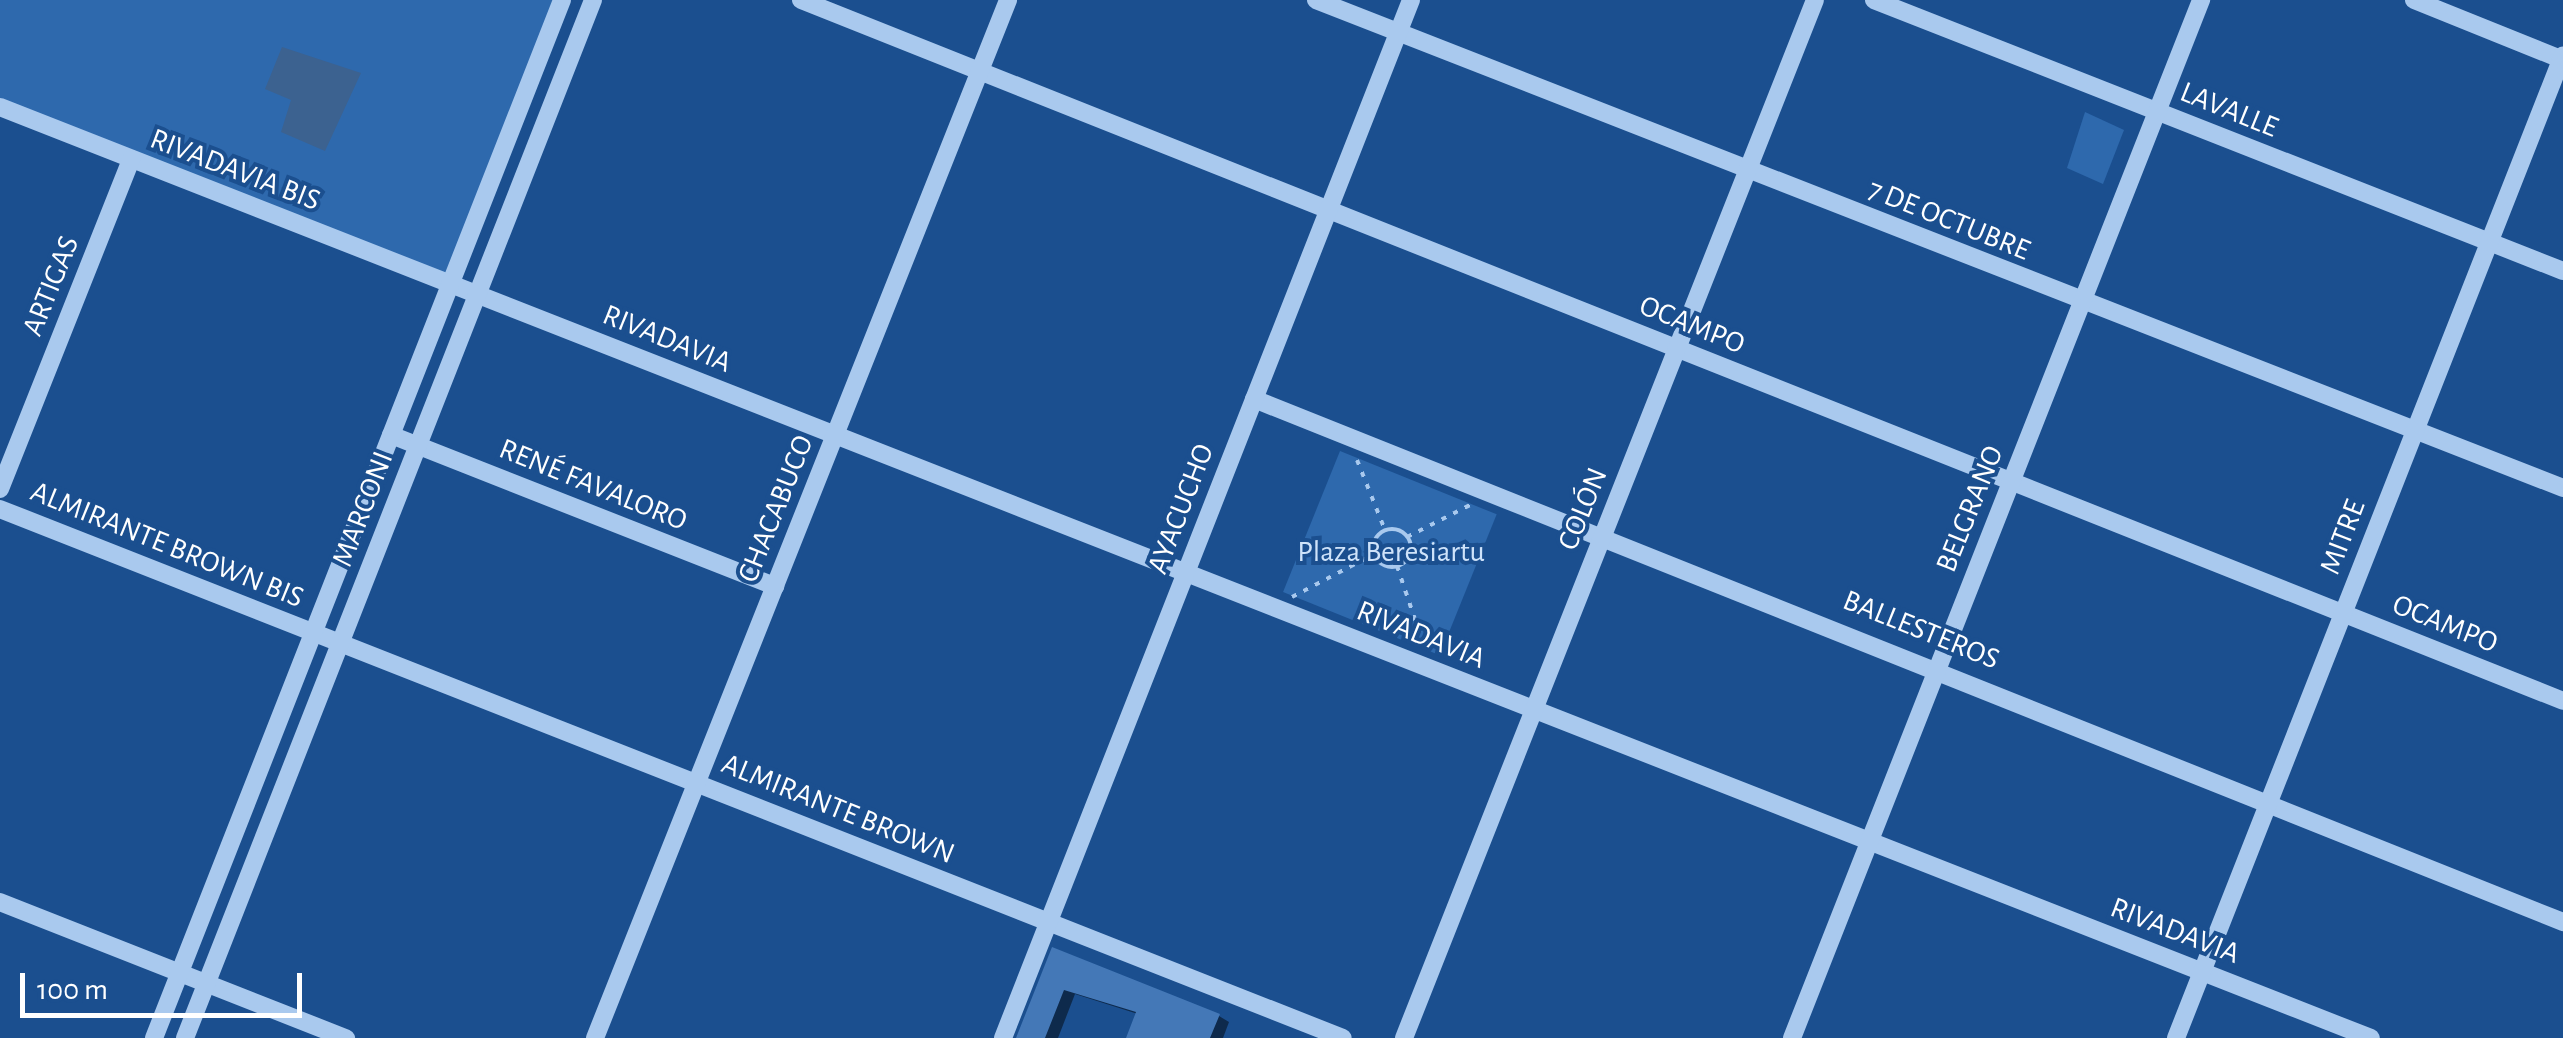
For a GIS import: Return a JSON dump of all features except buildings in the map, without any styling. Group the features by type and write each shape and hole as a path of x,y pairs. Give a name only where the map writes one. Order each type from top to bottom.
{"street":[{"name":"MARCONI","path":"154,1038 562,0"},
{"name":"MARCONI","path":"185,1038 592,0"},
{"name":"OCAMPO","path":"801,0 2563,701"},
{"name":"CHACABUCO","path":"595,1038 1008,0"},
{"name":"7 DE OCTUBRE","path":"1316,0 2563,488"},
{"name":"AYACUCHO","path":"1002,1038 1411,0"},
{"name":"COLÓN","path":"1404,1038 1815,0"},
{"name":"LAVALLE","path":"1874,0 2563,271"},
{"name":"BELGRANO","path":"1792,1038 2200,0"},
{"path":"2414,0 2562,58"},
{"name":"MITRE","path":"2176,1038 2562,58"},
{"name":"RIVADAVIA BIS","path":"0,107 450,284"},
{"name":"ARTIGAS","path":"0,488 130,159"},
{"name":"RIVADAVIA","path":"450,284 2371,1038"},
{"name":"BALLESTEROS","path":"1254,399 1498,490 2270,798 2563,922"},
{"name":"RENÉ FAVALORO","path":"391,435 775,586"},
{"name":"ALMIRANTE BROWN BIS","path":"0,509 314,632"},
{"name":"ALMIRANTE BROWN","path":"314,632 1342,1038"},
{"path":"0,902 346,1038"}],"path":[{"path":"1274,606 1374,554 1384,530 1347,432"},
{"path":"1384,530 1407,537 1498,490"},
{"path":"1397,566 1410,554 1407,537"},
{"path":"1374,554 1397,566 1432,668"}],"green space":[{"path":"0,0 562,0 450,284 0,107"},
{"path":"2085,112 2124,130 2103,184 2067,168"},
{"name":"Plaza Beresiartu","path":"1340,451 1497,514 1440,655 1283,592"}],"shaded area":[{"path":"282,47 361,73 325,151 281,132 291,100 265,89"}]}
